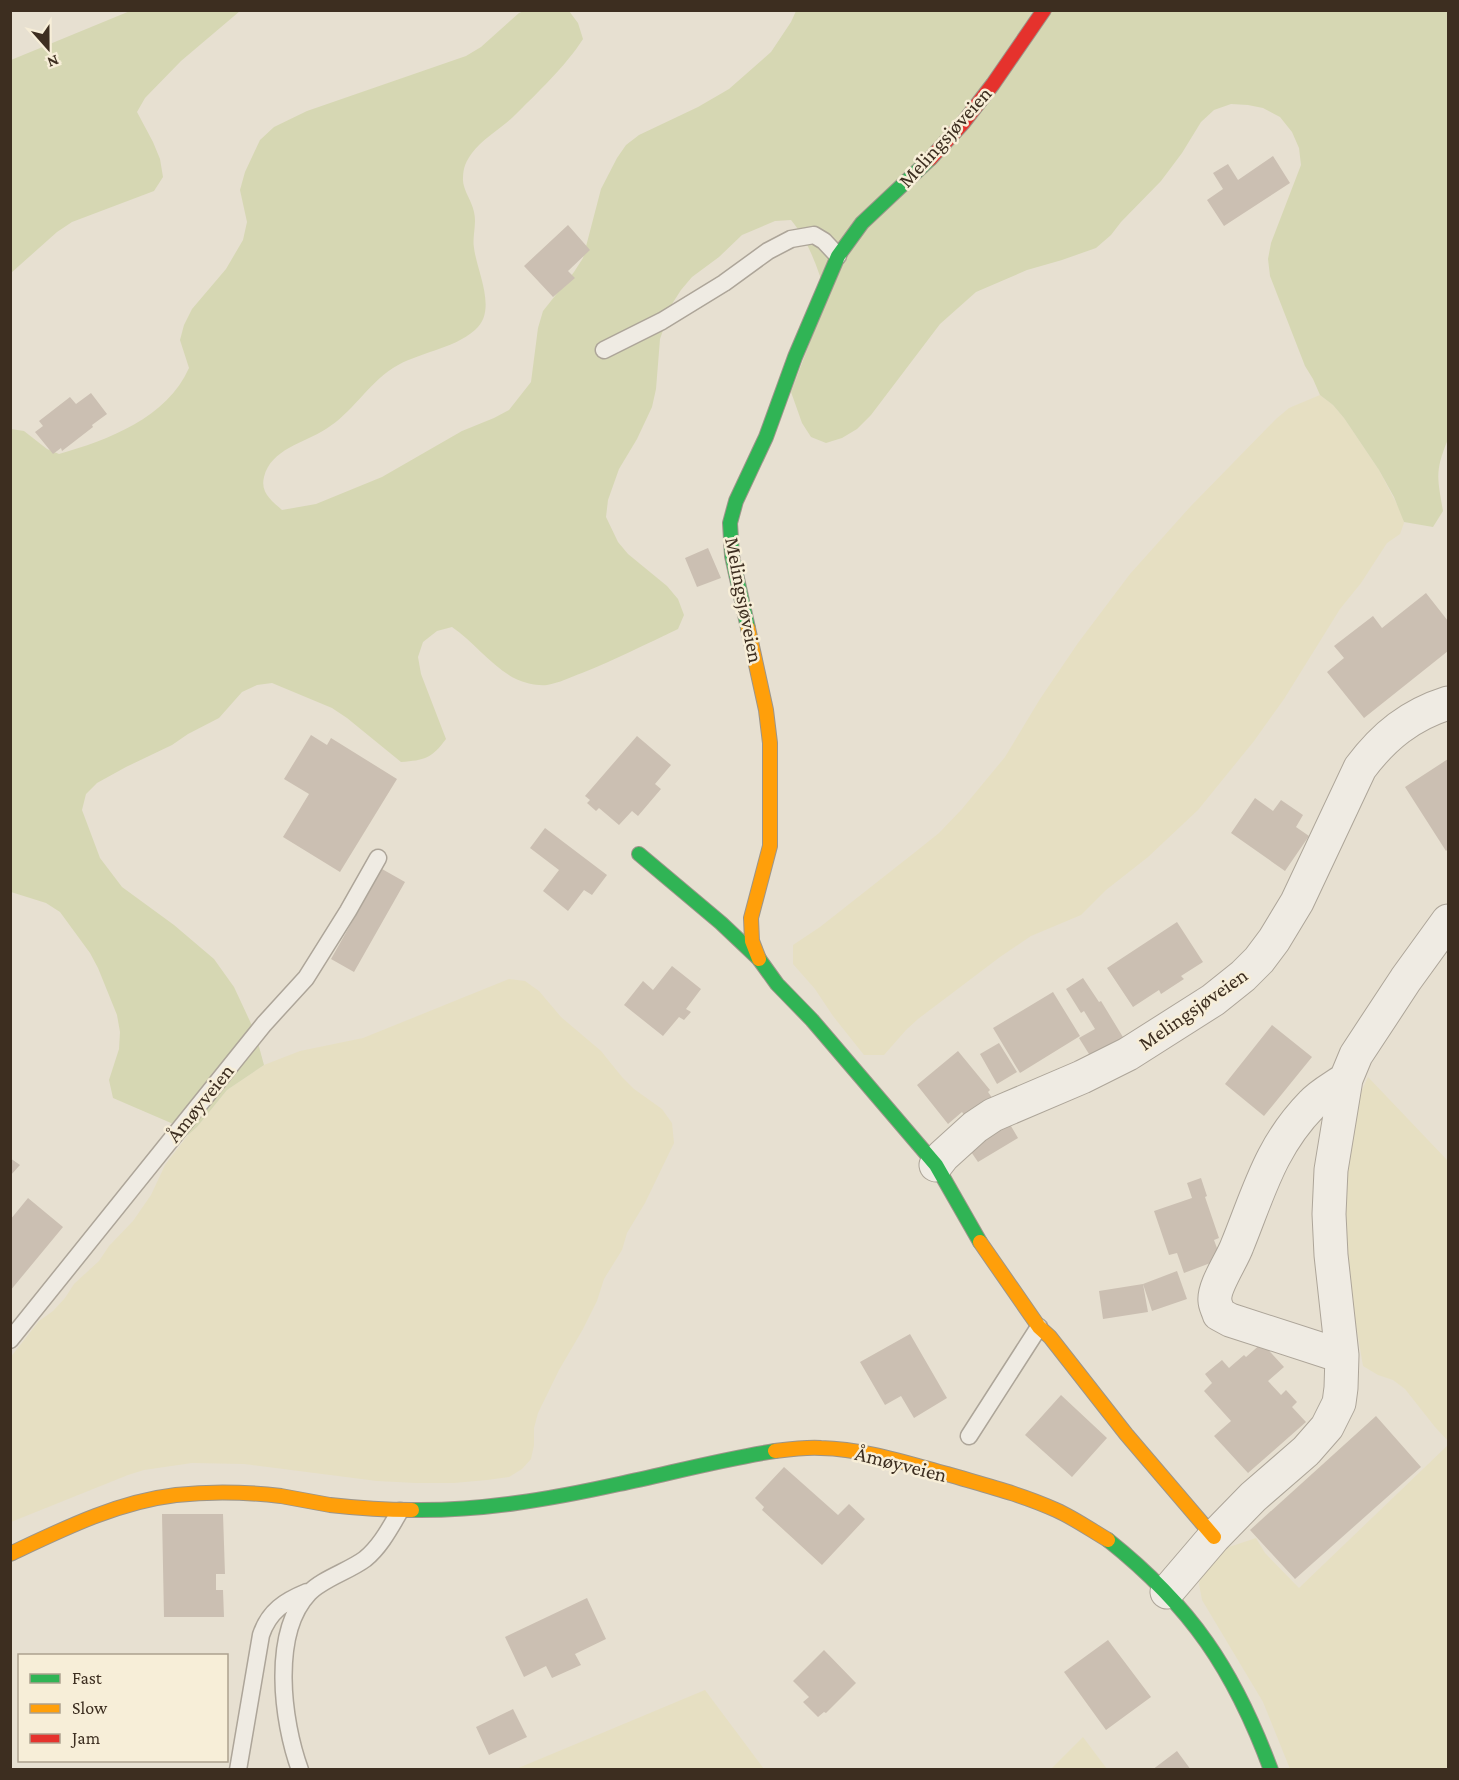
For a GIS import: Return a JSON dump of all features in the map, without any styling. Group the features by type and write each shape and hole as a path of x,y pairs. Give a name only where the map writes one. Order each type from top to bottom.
{"street":[{"name":"Melingsjøveien","path":"759,959 752,941 751,918 770,846 770,743 766,710 732,556 730,523 736,501 766,437 795,357 838,256 862,223 928,161 963,123 1044,10"},
{"name":"Melingsjøveien","path":"936,1165 967,1134 993,1115 1082,1077 1128,1054 1213,1000 1243,976 1274,940 1297,902 1360,768 1374,748 1404,723 1449,703"},
{"name":"Melingsjøveien","path":"639,854 721,923 759,959 777,984 812,1020 936,1165 985,1251 1039,1327 1050,1337 1126,1434 1214,1537"},
{"path":"1167,1592 1214,1537 1253,1497 1306,1451 1327,1428 1339,1403 1342,1355 1329,1214 1331,1170 1346,1079 1356,1055 1406,979 1449,921"},
{"path":"1342,1355 1230,1320 1219,1314 1214,1299 1276,1150 1314,1102 1346,1079"},
{"name":"Åmøyveien","path":"10,1554 110,1510 144,1500 184,1494 222,1493 279,1497 400,1511 460,1510 510,1505 567,1495 749,1456 808,1448 835,1448 870,1454 995,1488 1072,1517 1104,1538 1167,1592 1210,1644 1245,1705 1271,1770"}],"lane":[{"path":"604,350 662,321 724,283 768,251 791,239 814,235 824,241 838,256"},
{"name":"Åmøyveien","path":"10,1340 264,1024 306,978 378,858"},
{"path":"969,1436 1039,1327"},
{"path":"238,1770 265,1623 274,1610 365,1559 378,1546 400,1511"},
{"path":"300,1770 285,1716 284,1663 289,1629 297,1608 311,1591"}],"shaded area":[{"path":"1320,395 1344,418 1379,470 1402,514 1404,523 1400,534 1387,543 1361,583 1340,609 1284,699 1254,741 1198,810 1148,857 1106,890 1081,915 1031,936 1000,957 918,1019 884,1055 864,1055 815,989 793,964 793,945 820,927 939,833 962,809 1005,757 1040,699 1078,643 1130,574 1190,507 1276,419 1289,408"},
{"path":"509,979 525,981 539,991 561,1017 601,1051 634,1089 662,1109 672,1123 674,1143 645,1203 627,1233 622,1250 604,1279 597,1301 583,1329 538,1413 531,1459 522,1469 509,1477 487,1480 416,1483 377,1481 244,1464 192,1463 144,1470 128,1475 11,1522 10,1358 39,1321 53,1311 74,1284 99,1261 109,1246 133,1221 151,1195 165,1165 227,1090 264,1065 300,1051 363,1038"},
{"path":"1368,1077 1448,1161 1448,1441 1405,1389 1393,1380 1378,1375 1363,1366 1348,1278 1342,1169 1354,1107"},
{"path":"1448,1445 1448,1769 1290,1769 1263,1702 1202,1600 1199,1584 1202,1568 1226,1548 1256,1538 1265,1553 1299,1588"},
{"path":"705,1690 764,1769 516,1769"},
{"path":"1083,1737 1107,1769 1051,1769"}],"green space":[{"path":"130,11 240,11 181,61 145,98 137,112 160,159 163,177 154,191 72,222 57,232 11,273 11,60"},
{"path":"524,11 569,11 578,23 583,39 550,80 513,117 481,143 465,165 463,182 474,212 474,248 486,302 482,322 466,337 393,368 326,429 281,453 268,467 263,483 265,492 282,510 316,504 382,477 462,431 509,410 531,382 538,328 543,311 583,258 601,189 626,145 639,135 698,107 729,89 771,52 796,11 1448,11 1448,439 1438,474 1443,511 1433,527 1404,522 1394,497 1379,470 1344,418 1320,395 1305,366 1270,276 1268,259 1271,243 1301,165 1299,148 1292,132 1280,117 1263,108 1231,104 1214,110 1201,122 1161,181 1096,248 1027,270 976,292 940,324 871,415 857,429 842,438 826,443 811,437 802,423 791,392 827,297 813,257 791,220 775,221 742,235 719,257 692,277 672,304 660,339 656,389 652,407 619,469 608,500 606,517 618,542 628,554 667,586 678,599 684,615 678,629 594,668 543,685 523,682 507,674 452,627 437,631 423,642 418,657 421,674 446,739 436,751 427,757 401,762 332,708 272,683 257,685 242,692 219,718 97,783 86,794 82,810 100,858 122,887 174,925 214,959 234,987 255,1032 264,1065 227,1090 188,1135 171,1123 113,1098 109,1080 119,1049 120,1032 117,1015 98,968 90,953 60,912 46,903 11,892 11,429 24,431 47,449 59,454 116,434 166,401 189,368 180,340 184,325 192,309 226,269 243,240 247,222 240,190 245,172 260,140 274,127 307,111 466,56 481,47"}],"building":[{"path":"1273,156 1290,183 1224,226 1207,200 1223,189 1213,173 1228,164 1238,180"},
{"path":"568,225 590,250 568,271 575,278 553,297 524,266"},
{"path":"91,393 107,414 62,451 61,448 53,454 35,432 43,426 39,421 70,397 76,404"},
{"path":"708,548 721,578 697,587 685,558"},
{"path":"1426,593 1448,621 1448,651 1364,718 1327,672 1344,658 1334,646 1373,616 1382,628"},
{"path":"311,735 327,745 331,738 397,779 340,872 283,837 309,794 284,779"},
{"path":"637,736 671,765 655,784 661,789 638,816 632,811 619,825 599,808 596,811 587,803 590,800 585,796"},
{"path":"1448,759 1448,849 1446,851 1405,787"},
{"path":"1255,798 1273,811 1281,800 1303,815 1296,827 1309,836 1285,871 1231,833"},
{"path":"545,828 607,875 592,895 584,890 568,911 543,891 559,870 530,848"},
{"path":"382,869 405,882 354,972 331,959"},
{"path":"1177,922 1203,962 1181,976 1184,979 1161,994 1159,990 1133,1007 1107,968"},
{"path":"672,966 701,989 686,1009 691,1012 684,1020 679,1017 663,1036 624,1005 643,981 653,990"},
{"path":"1083,978 1099,1002 1101,1001 1126,1042 1094,1062 1079,1038 1095,1029 1084,1011 1081,1013 1066,989"},
{"path":"1053,992 1080,1036 1020,1073 993,1028"},
{"path":"1272,1025 1312,1057 1264,1116 1225,1084"},
{"path":"999,1043 1017,1072 997,1084 980,1054"},
{"path":"958,1051 990,1090 988,1092 993,1099 968,1120 962,1112 948,1124 917,1085"},
{"path":"1008,1121 1018,1138 978,1162 967,1146"},
{"path":"10,1158 20,1165 10,1176"},
{"path":"1201,1178 1219,1238 1214,1240 1221,1259 1184,1273 1177,1253 1169,1255 1154,1211 1192,1198 1187,1183"},
{"path":"28,1198 63,1227 10,1291 10,1220"},
{"path":"1177,1271 1187,1299 1152,1311 1143,1284"},
{"path":"1143,1284 1148,1312 1103,1319 1099,1291"},
{"path":"910,1334 947,1398 914,1418 901,1396 885,1405 860,1362"},
{"path":"1262,1343 1284,1367 1268,1381 1281,1395 1286,1390 1297,1402 1292,1407 1306,1422 1248,1473 1214,1436 1231,1421 1204,1391 1212,1383 1205,1374 1222,1360 1229,1368"},
{"path":"1061,1395 1107,1438 1072,1477 1025,1435"},
{"path":"1376,1416 1421,1467 1295,1579 1250,1530"},
{"path":"784,1467 838,1515 849,1504 865,1519 822,1565 762,1510 764,1507 755,1498"},
{"path":"162,1514 223,1514 225,1574 216,1574 216,1590 223,1590 224,1617 164,1617"},
{"path":"587,1598 606,1639 575,1654 581,1665 552,1678 546,1666 524,1677 505,1637"},
{"path":"1108,1640 1151,1697 1106,1730 1064,1672"},
{"path":"824,1650 856,1683 826,1713 818,1717 803,1702 809,1697 793,1681"},
{"path":"513,1709 527,1737 489,1755 476,1727"},
{"path":"1177,1751 1191,1770 1152,1770"}],"traffic: fast":[{"path":"748,628 732,556 730,523 736,501 766,437 795,357 838,256 862,223 930,159"},
{"path":"639,854 721,923 759,959 777,984 812,1020 936,1165 980,1242"},
{"path":"412,1510 490,1506 542,1499 775,1451"},
{"path":"1108,1540 1163,1590 1207,1642 1242,1701 1271,1770"}],"traffic: slow":[{"path":"748,628 766,710 770,743 770,846 751,918 752,941 759,959"},
{"path":"980,1242 1039,1327 1050,1337 1126,1434 1214,1537"},
{"path":"775,1451 810,1448 837,1449 900,1461 1029,1499 1063,1513 1108,1540"},
{"path":"10,1554 70,1526 112,1510 176,1495 255,1494 330,1505 412,1510"}],"traffic: jam":[{"path":"930,159 963,123 993,84 1044,10"}]}
